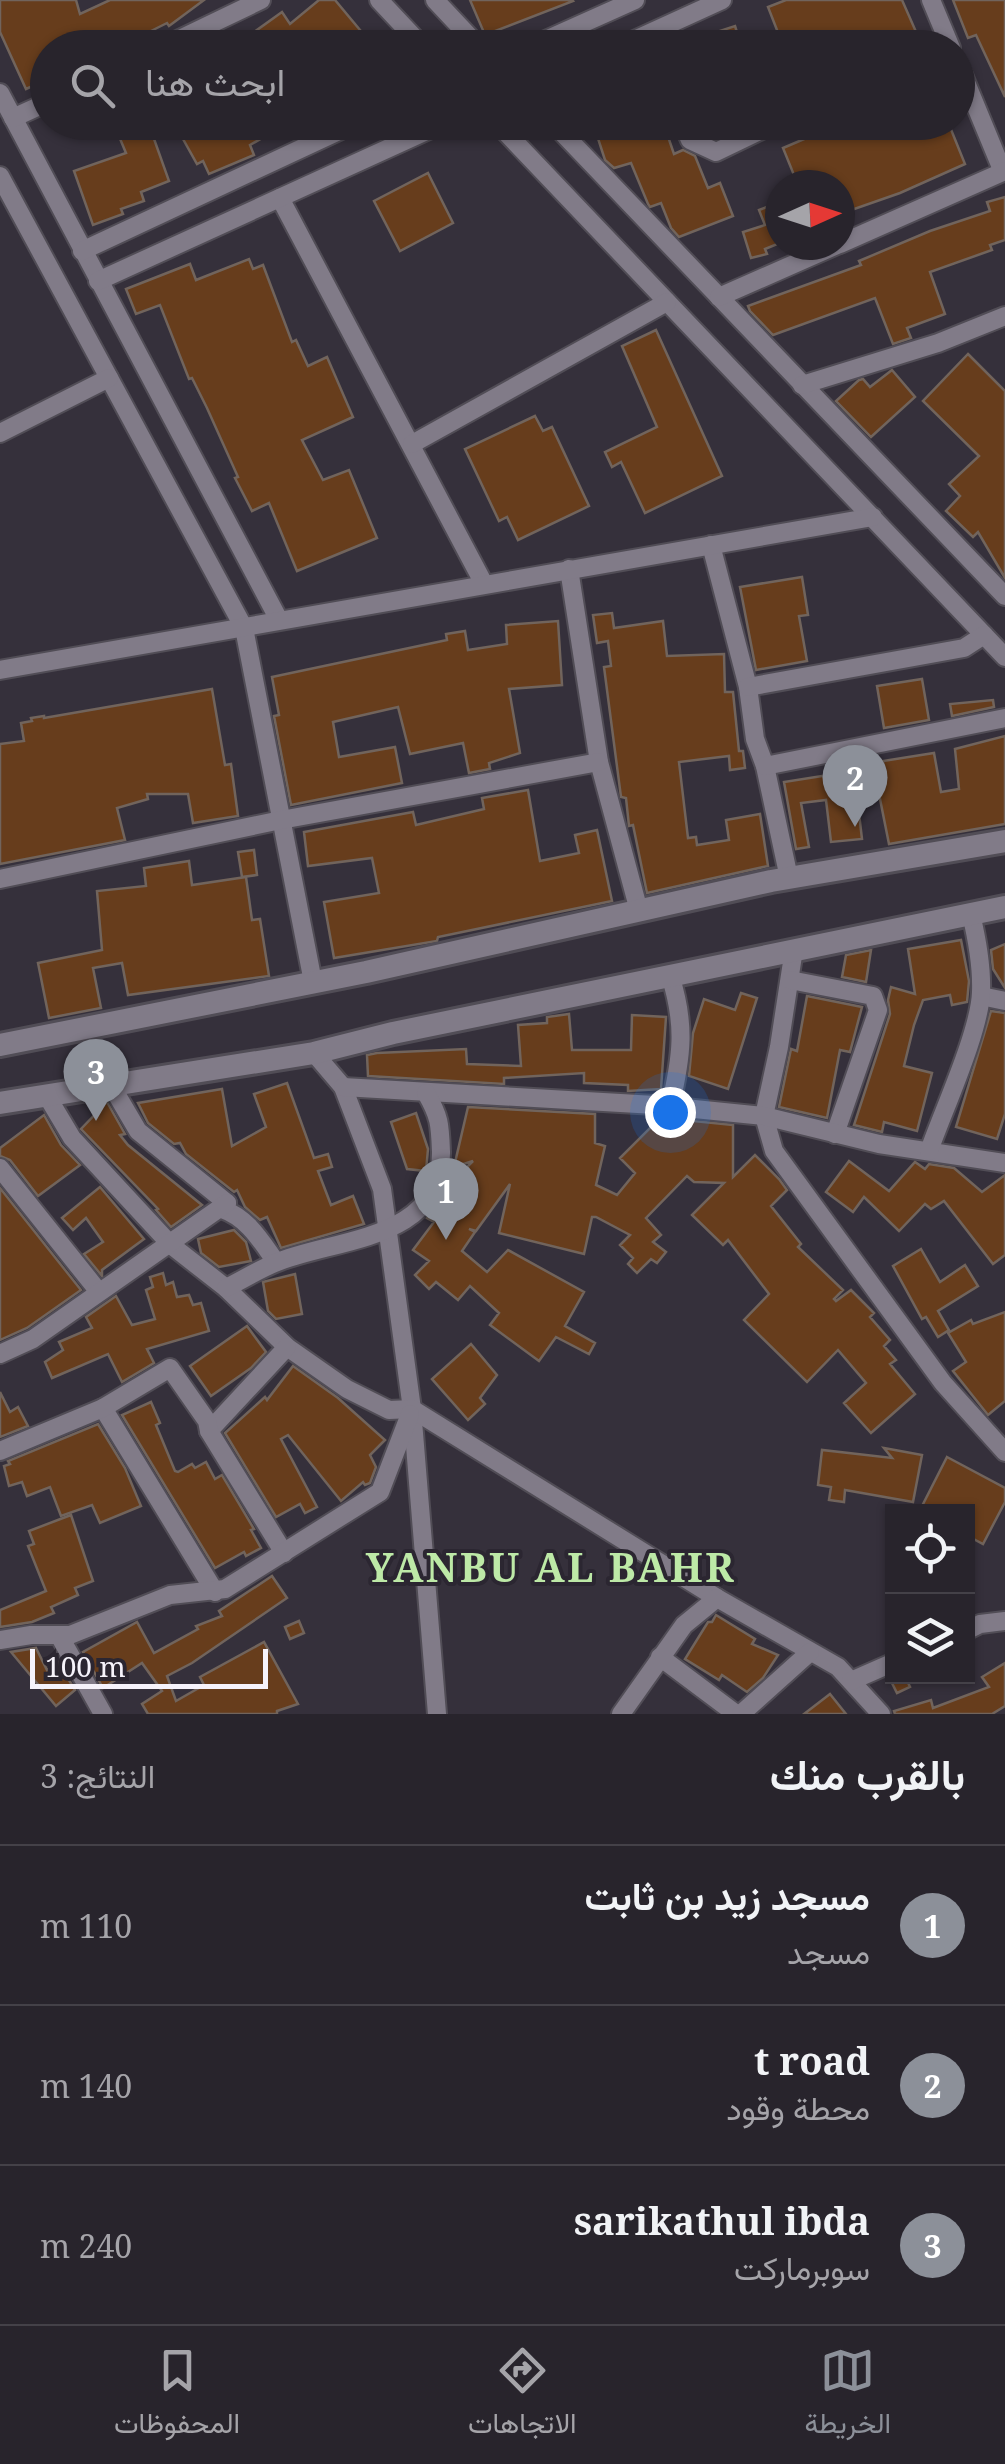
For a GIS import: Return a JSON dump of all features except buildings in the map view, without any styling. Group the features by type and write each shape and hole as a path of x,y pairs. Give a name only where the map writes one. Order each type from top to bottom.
{"street":[{"path":"198,30 261,0"},
{"path":"379,0 407,30"},
{"path":"435,0 463,30"},
{"path":"561,30 606,5 634,0"},
{"path":"667,30 722,0"},
{"path":"931,0 941,30"},
{"path":"0,94 280,620"},
{"path":"855,237 1004,172 975,104"},
{"path":"13,118 30,110"},
{"path":"82,251 319,140"},
{"path":"98,281 407,140"},
{"path":"513,140 1005,656"},
{"path":"569,140 1005,596"},
{"path":"690,140 716,152 741,140"},
{"path":"0,176 244,628 313,982"},
{"path":"280,198 484,584"},
{"path":"719,297 803,260"},
{"path":"412,444 667,302"},
{"path":"802,385 938,344 1005,316"},
{"path":"0,433 109,378"},
{"path":"0,670 873,517"},
{"path":"711,544 748,688 755,739 765,766 789,878"},
{"path":"569,569 598,762 638,911"},
{"path":"748,688 964,648 984,635"},
{"path":"765,766 1005,718"},
{"path":"0,879 281,820 598,762"},
{"path":"0,1045 313,982 789,878 1005,842"},
{"path":"0,1103 314,1053 794,948 1005,907"},
{"path":"929,1150 968,1045 981,996 971,914"},
{"path":"794,948 764,1116 774,1151 943,1383 1005,1452"},
{"path":"670,975 682,1011 681,1044 670,1106"},
{"path":"790,980 873,996 878,1010 835,1134"},
{"path":"981,996 1005,1001"},
{"path":"314,1053 343,1087 382,1188 412,1408 437,1714"},
{"path":"111,1085 138,1131 227,1203"},
{"path":"343,1087 670,1106 764,1116 835,1134 1005,1163"},
{"path":"226,1288 276,1262 389,1230 411,1216 441,1171 440,1118 426,1093"},
{"path":"47,1096 72,1138 171,1245 226,1288 287,1348 388,1410 412,1408 838,1668 881,1714"},
{"path":"0,1168 99,1292"},
{"path":"0,1354 32,1339 227,1203"},
{"path":"227,1203 222,1209 252,1228 276,1262"},
{"path":"209,1430 287,1348"},
{"path":"0,1450 103,1408 170,1368 207,1420 209,1430 284,1553"},
{"path":"103,1408 215,1592"},
{"path":"0,1640 31,1634 60,1637 170,1595 225,1589 380,1492 412,1408"},
{"path":"621,1714 684,1625 718,1598"},
{"path":"975,1626 1005,1621"},
{"path":"60,1637 103,1714"},
{"path":"660,1657 738,1714 810,1652"},
{"path":"851,1681 885,1666"}],"place":[{"name":"t road","path":"855,827"},
{"name":"sarikathul ibda","path":"96,1121"},
{"name":"مسجد زيد بن ثابت","path":"446,1240"}],"district":[{"name":"YANBU AL BAHR","path":"551,1568"}]}
